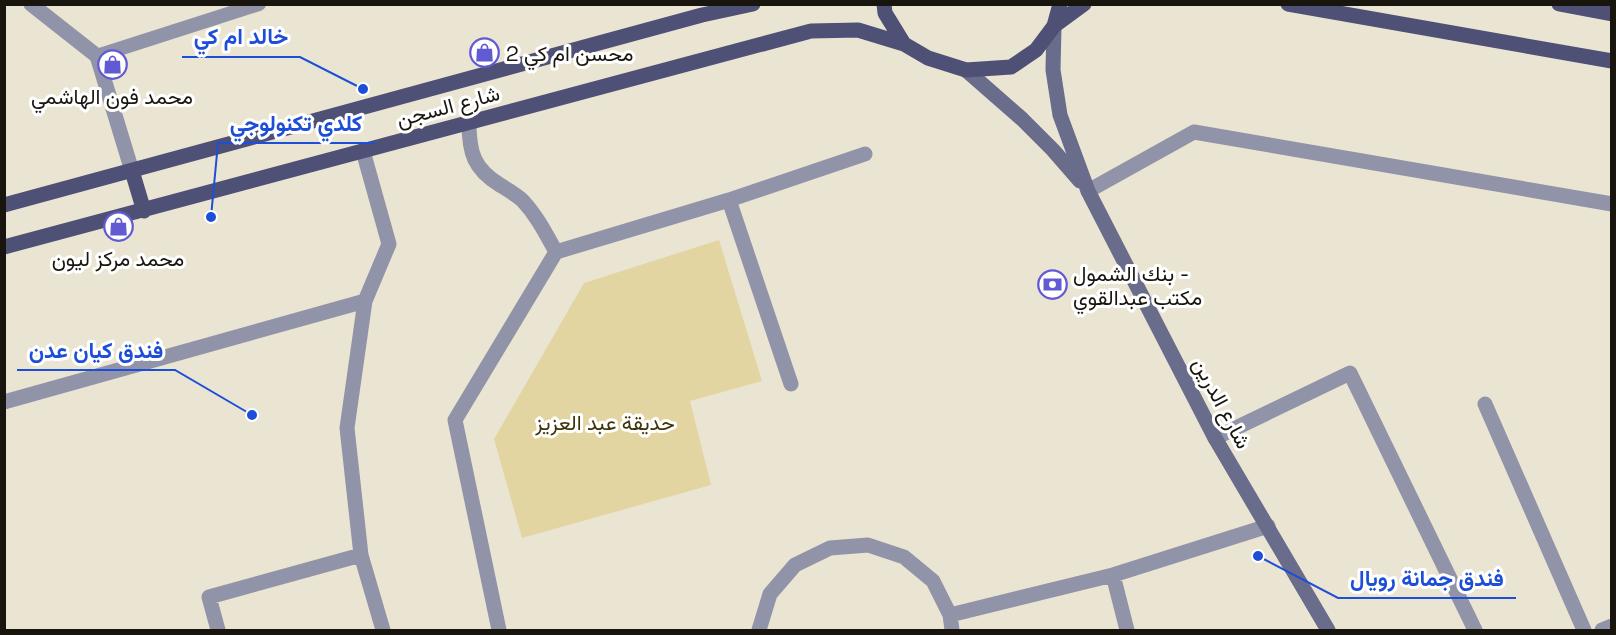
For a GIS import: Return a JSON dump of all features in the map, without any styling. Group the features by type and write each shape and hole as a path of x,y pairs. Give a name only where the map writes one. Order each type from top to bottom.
{"main road":[{"name":"شارع السجن","path":"4,205 705,10 753,4"},
{"path":"884,4 885,14 904,44"},
{"path":"1054,26 1060,4"},
{"path":"966,70 1011,67 1036,50 1054,26 1084,4"},
{"path":"1288,4 1611,61"},
{"path":"1559,4 1611,14"},
{"name":"شارع الدرين","path":"1054,26 1053,70 1060,115 1088,191 1215,438 1328,630"},
{"name":"شارع السجن","path":"4,247 811,31 858,30 904,44 928,58 966,70"},
{"name":"شارع الدرين","path":"966,70 1022,119 1053,150 1088,191"},
{"path":"132,171 144,211"}],"street":[{"path":"31,4 97,56 132,171"},
{"path":"469,123 469,140 476,164 488,178 521,199 535,216 556,252"},
{"path":"1088,191 1194,132 1611,204"},
{"path":"363,151 389,244 365,301 347,428 361,555 383,630"},
{"path":"499,630 455,420 556,252 729,200 865,154"},
{"path":"729,200 791,384"},
{"path":"4,402 365,301"},
{"path":"1215,438 1350,373 1475,630"},
{"path":"1485,404 1584,630"},
{"path":"759,630 770,594 795,565 830,548 867,545 904,557 933,581 951,623 1268,526"},
{"path":"218,630 209,597 361,555"},
{"path":"1113,575 1127,630"},
{"path":"1602,630 1611,626"}],"lane":[{"path":"97,56 260,4"}],"green space":[{"name":"حديقة عبد العزيز","path":"719,240 762,381 690,401 711,485 522,538 494,439 584,283"}],"place":[{"name":"محسن ام كي 2","path":"485,53"},
{"name":"محمد فون الهاشمي","path":"112,65"},
{"name":"خالد ام كي","path":"363,89"},
{"name":"كلدي تكنولوجي","path":"211,217"},
{"name":"محمد مركز ليون","path":"118,227"},
{"name":"بنك الشمول - مكتب عبدالقوي","path":"1052,285"},
{"name":"فندق كيان عدن","path":"252,415"},
{"name":"فندق جمانة رويال","path":"1258,556"}]}
